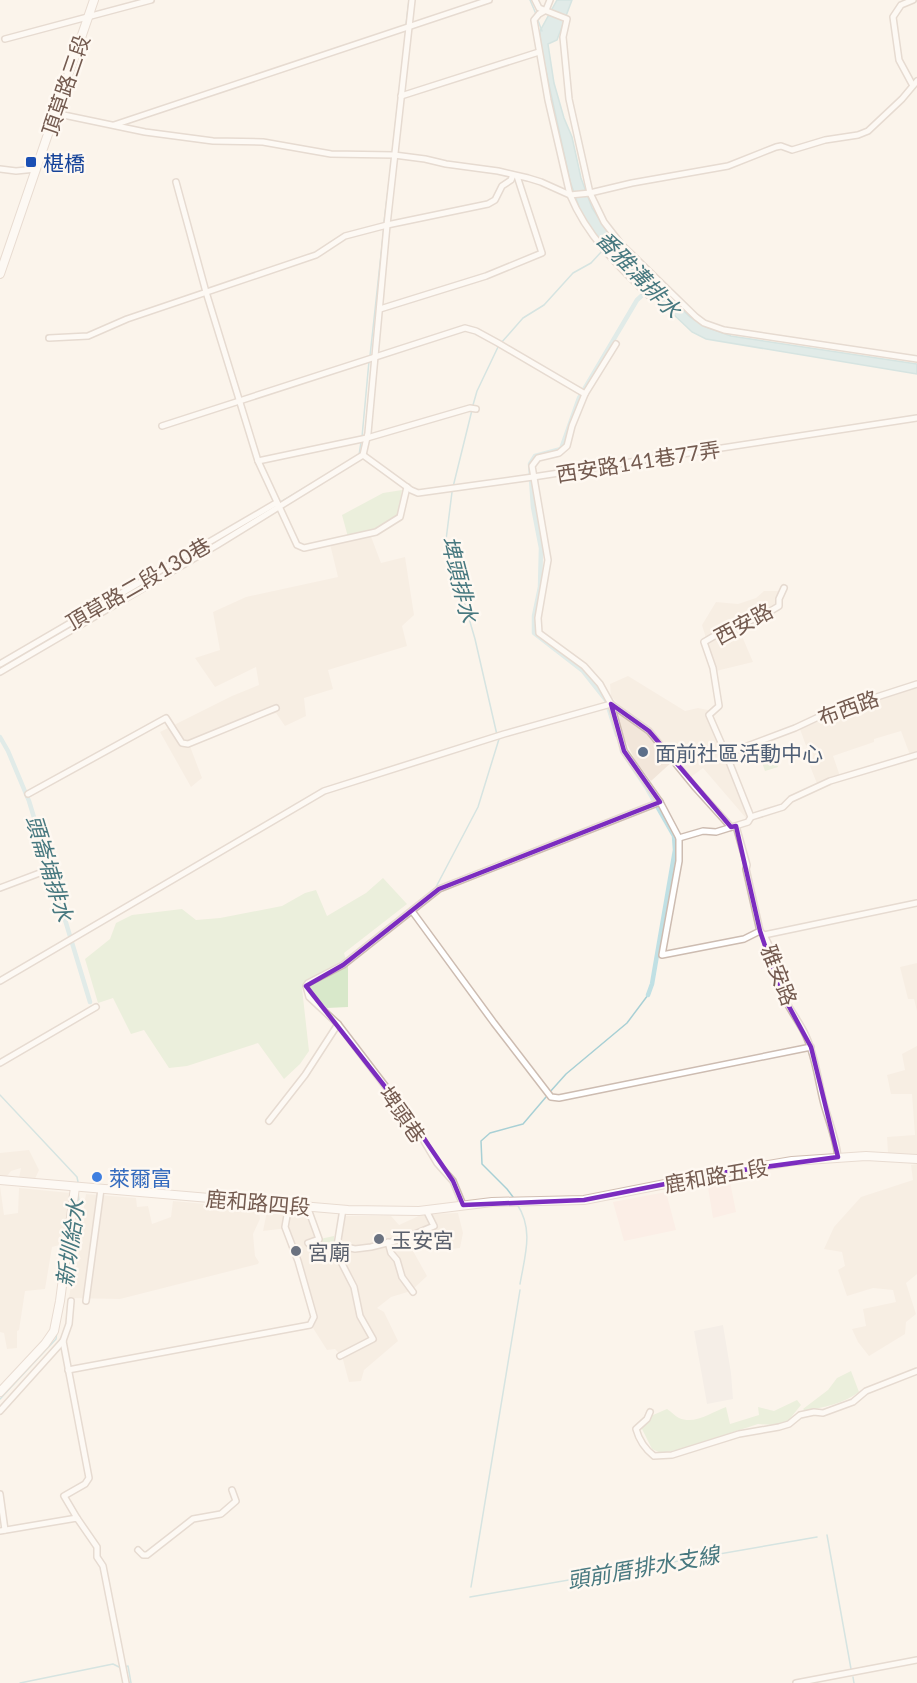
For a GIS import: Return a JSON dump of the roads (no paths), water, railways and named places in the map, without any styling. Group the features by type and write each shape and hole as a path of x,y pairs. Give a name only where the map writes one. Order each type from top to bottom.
{"main road":[{"name":"頂草路三段","path":"0,274 94,0"},
{"name":"鹿和路五段","path":"517,1202 584,1200 792,1161 838,1157 917,1159"},
{"name":"鹿和路四段","path":"0,1180 376,1212 517,1202"},
{"path":"0,1392 45,1344 54,1330 75,1187"}],"street":[{"path":"5,39 151,0"},
{"path":"0,672 363,455 367,438 394,156 412,0"},
{"path":"112,125 489,0"},
{"path":"535,0 539,8 567,18 563,37 569,99 590,194 604,222 621,244 704,323 724,330 917,359"},
{"path":"550,0 546,10 537,16 538,52 570,195 575,209 603,251 648,295"},
{"path":"54,113 213,141 282,144 331,154 394,156 515,176 541,182 570,195 590,194 655,178 728,166 776,147 781,146 792,150 868,131 902,99 915,82 899,60 893,17 900,5 913,0"},
{"path":"401,96 538,52"},
{"path":"0,169 16,171 36,169"},
{"path":"49,338 88,336 127,319 316,255 345,236 488,204 495,200 502,186 515,176"},
{"path":"380,309 477,279 542,253 543,250 515,176"},
{"path":"176,182 206,292 258,461 297,545 304,548 376,532 400,517 407,487 363,455"},
{"path":"162,426 465,328 476,331 500,344 583,393"},
{"path":"615,344 583,393 567,446 562,452 535,460 532,466 548,560 538,618 539,633 584,666 600,684 611,704 624,751 660,802 678,838 679,861 662,955 917,903"},
{"path":"258,461 359,440 473,409"},
{"name":"西安路141巷77弄","path":"407,487 418,493 917,418"},
{"name":"頂草路二段130巷","path":"0,664 277,505"},
{"name":"西安路","path":"726,754 711,723 710,715 719,706 713,668 704,642 733,624 742,624 779,606 783,588"},
{"name":"布西路","path":"726,754 795,728 826,713 917,684"},
{"path":"0,981 324,791 504,734 611,704"},
{"name":"雅安路","path":"611,704 649,731 694,786 734,827 747,865 746,869 762,933 780,990 811,1047 824,1105 836,1137 838,1157"},
{"path":"28,794 166,718 182,743 188,744 276,708"},
{"path":"726,754 751,817"},
{"path":"678,838 703,831 716,832 734,827 748,822 751,817 783,807 791,799 830,782 917,755"},
{"path":"660,802 439,889 412,911 551,1097 559,1098 811,1047"},
{"path":"0,888 50,869"},
{"name":"埤頭巷","path":"412,911 343,966 306,986 309,997 338,1024 412,1121 437,1163 453,1180 463,1205"},
{"path":"0,1063 96,1007"},
{"path":"268,1121 305,1075 338,1024"},
{"path":"86,1301 100,1189"},
{"path":"68,1370 310,1325 314,1317 298,1261 285,1227 289,1204"},
{"path":"307,1206 319,1239 309,1244"},
{"path":"340,1356 373,1340 360,1316 354,1287 336,1252 344,1209"},
{"path":"337,1245 355,1249 403,1239 434,1226 426,1210"},
{"path":"388,1242 402,1277 413,1292"},
{"path":"0,1411 63,1341 69,1323 71,1301"},
{"path":"63,1341 89,1478 86,1484 64,1496 97,1547 97,1557 103,1566 126,1683"},
{"path":"650,1412 647,1419 636,1429 639,1439 646,1450 654,1456 672,1455 739,1434 789,1424 800,1415 823,1413 853,1402 866,1391 915,1371 917,1380"},
{"path":"138,1550 143,1555 147,1555 193,1519 221,1514 236,1501 232,1490"},
{"path":"0,1494 2,1531 77,1518"},
{"path":"796,1683 917,1660"}],"water":[{"name":"番雅溝排水","path":"557,0 572,0 557,40 548,44 554,83 592,208 616,245 690,317 706,327 731,336 917,364 917,374 706,339 692,332 602,244 581,213 570,181 541,48 540,31"}],"waterway":[{"path":"406,25 409,0"},
{"path":"530,0 536,14"},
{"path":"537,18 542,31"},
{"path":"392,154 406,30"},
{"path":"384,222 392,158"},
{"path":"370,356 384,227"},
{"name":"埤頭排水","path":"501,343 523,318 544,305 573,273 591,263 603,250"},
{"name":"番雅溝排水","path":"617,735 606,700 583,671 534,633 534,616 540,587 541,548 533,507 530,464 535,456 561,449 579,398 637,300 650,288"},
{"name":"埤頭排水","path":"473,405 477,391 498,347"},
{"path":"362,437 369,361"},
{"name":"埤頭排水","path":"453,487 472,410"},
{"path":"359,455 361,442"},
{"path":"279,503 311,484"},
{"name":"埤頭排水","path":"452,492 446,540 475,639 497,735"},
{"path":"0,668 177,564"},
{"name":"頭崙埔排水","path":"0,737 29,801 90,1002"},
{"name":"埤頭排水","path":"436,887 478,807 499,739"},
{"path":"622,751 674,836 675,850 652,984 648,995"},
{"name":"頭前厝排水支線","path":"549,1093 566,1074 627,1023 648,995"},
{"name":"新圳給水","path":"0,1095 77,1177 78,1182"},
{"name":"頭前厝排水支線","path":"513,1197 482,1164 481,1141 490,1133 523,1124 546,1097"},
{"name":"新圳給水","path":"69,1262 79,1202 78,1190"},
{"name":"頭前厝排水支線","path":"517,1204 527,1233 520,1284"},
{"name":"頭前厝排水支線","path":"471,1587 520,1290"},
{"name":"新圳給水","path":"0,1399 56,1339 57,1332"},
{"name":"頭前厝排水支線","path":"827,1535 851,1669"},
{"name":"頭前厝排水支線","path":"470,1597 817,1537"},
{"path":"20,1683 113,1664 119,1667"},
{"path":"124,1667 128,1666 131,1683"},
{"name":"頭前厝排水支線","path":"853,1677 854,1683"}],"place":[{"name":"椹橋","path":"31,162"},
{"name":"面前社區活動中心","path":"643,752"},
{"name":"萊爾富","path":"97,1177"},
{"name":"玉安宮","path":"379,1239"},
{"name":"宮廟","path":"296,1251"}]}
